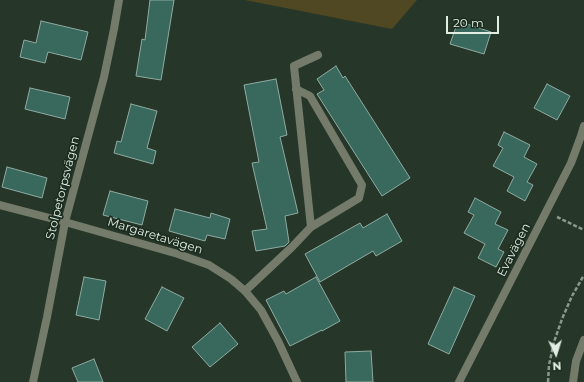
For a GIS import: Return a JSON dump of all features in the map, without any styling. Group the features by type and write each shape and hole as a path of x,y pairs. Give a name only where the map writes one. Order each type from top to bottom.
{"street":[{"name":"Stolpetorpsvägen","path":"33,382 65,222 104,77 119,0"},
{"path":"310,227 294,66 318,55"},
{"path":"245,291 292,247 310,227 359,198 362,185 310,96 296,89"},
{"name":"Evavägen","path":"459,382 571,163 582,136 584,126"},
{"name":"Margaretavägen","path":"0,205 178,254 209,265 231,279 245,291 261,310 278,341 297,382"},
{"path":"573,382 576,361 584,340"}],"path":[{"path":"546,212 584,230"},
{"path":"548,382 549,365 554,342 567,307 584,275"}],"shaded area":[{"path":"245,0 417,0 392,29"}],"building":[{"path":"150,0 174,0 161,80 136,76 142,39 145,40"},
{"path":"41,21 88,32 81,60 48,52 45,63 20,57 24,40 36,43"},
{"path":"458,21 491,32 484,54 450,44"},
{"path":"336,66 343,78 345,76 410,178 382,196 317,94 324,90 317,79"},
{"path":"276,79 287,135 280,137 298,213 285,216 289,242 285,246 256,251 252,231 267,229 252,163 259,162 244,85"},
{"path":"547,84 570,96 557,120 534,108"},
{"path":"30,88 70,97 65,119 25,109"},
{"path":"131,104 157,111 147,148 156,151 153,164 114,153 117,141 121,142"},
{"path":"504,132 530,145 524,157 537,164 527,182 533,185 525,201 507,191 514,177 493,166 503,148 498,145"},
{"path":"7,167 47,178 42,198 2,187"},
{"path":"110,191 148,201 142,225 103,215"},
{"path":"475,198 501,212 495,224 508,230 498,249 504,252 496,267 478,258 485,244 464,233 474,215 468,212"},
{"path":"175,209 210,218 211,213 230,219 225,239 207,235 205,241 169,231"},
{"path":"387,214 402,241 376,256 373,251 320,282 305,254 360,223 363,228"},
{"path":"84,277 106,281 99,320 76,315"},
{"path":"316,277 340,321 290,346 266,300 284,291 286,294"},
{"path":"162,287 184,298 167,331 145,319"},
{"path":"454,287 475,296 449,354 428,344"},
{"path":"220,323 238,344 210,367 192,347"},
{"path":"371,351 373,382 346,382 345,352"},
{"path":"94,359 103,382 78,382 72,368"}]}
